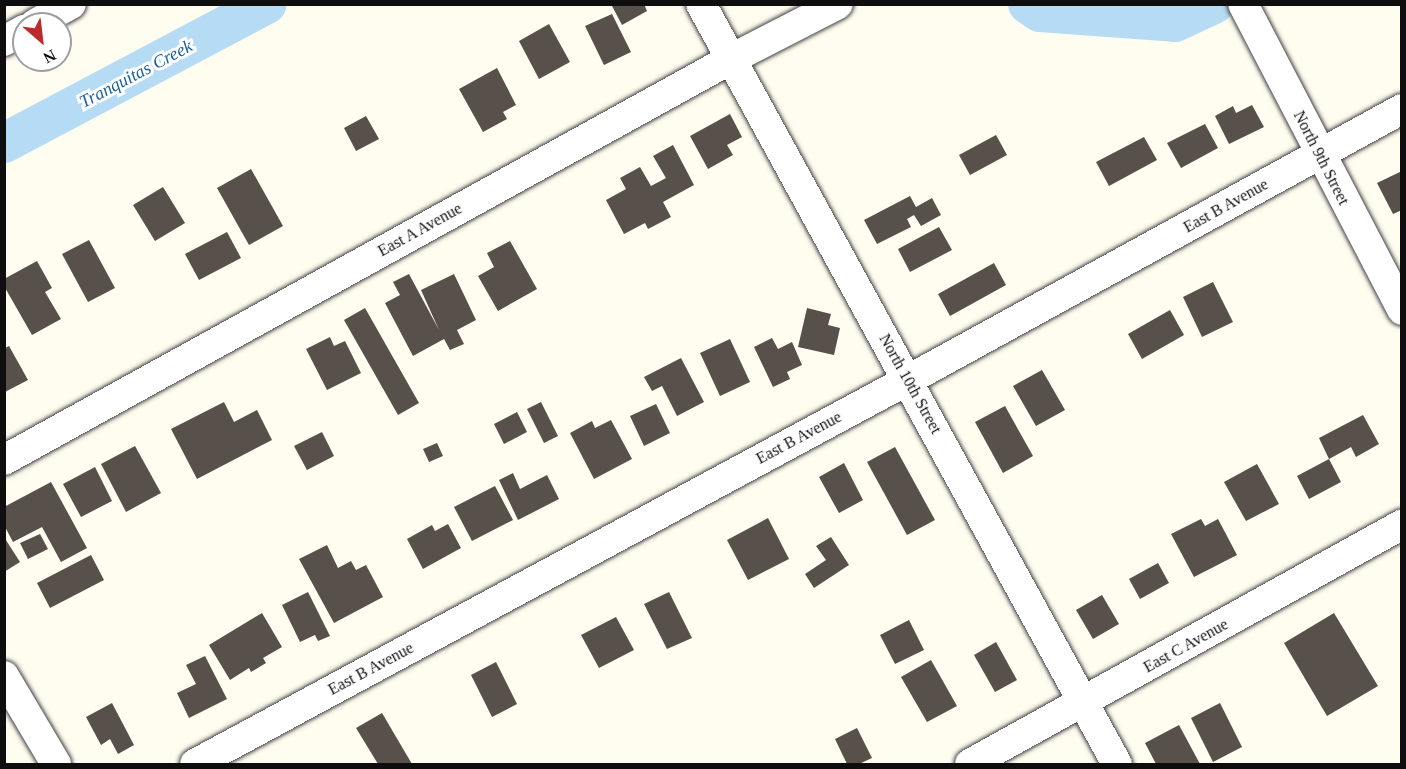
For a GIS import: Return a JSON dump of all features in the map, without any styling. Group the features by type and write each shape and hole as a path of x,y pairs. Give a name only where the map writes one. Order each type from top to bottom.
{"street":[{"path":"57,12 71,4"},
{"name":"North 10th Street","path":"701,4 1117,765"},
{"name":"East A Avenue","path":"4,460 731,59 838,4"},
{"name":"North 9th Street","path":"1247,12 1401,310"},
{"name":"East B Avenue","path":"195,765 908,380 1401,109"},
{"name":"East C Avenue","path":"970,765 1401,525"},
{"path":"4,676 56,765"}],"building":[{"path":"611,4 644,4 647,11 622,25"},
{"path":"612,14 631,52 604,65 585,26"},
{"path":"549,24 570,62 539,79 519,41"},
{"path":"497,68 516,105 503,112 507,119 483,132 459,89"},
{"path":"1252,105 1264,127 1229,144 1215,116 1233,106 1236,113"},
{"path":"730,114 742,137 727,145 733,155 708,169 690,136"},
{"path":"366,116 379,139 356,151 344,128"},
{"path":"1205,124 1218,148 1181,168 1167,143"},
{"path":"996,135 1007,155 970,175 959,155"},
{"path":"1144,137 1157,160 1109,186 1096,162"},
{"path":"673,145 694,185 663,202 671,217 648,229 645,223 624,234 606,200 626,189 620,178 640,167 651,186 666,178 653,156"},
{"path":"251,169 283,226 249,245 217,188"},
{"path":"1402,171 1402,210 1393,214 1377,183"},
{"path":"163,187 185,223 155,241 133,205"},
{"path":"910,196 916,207 932,198 941,215 921,226 914,215 907,219 911,227 877,244 864,220"},
{"path":"939,227 952,250 910,272 898,249"},
{"path":"227,232 241,258 199,280 185,254"},
{"path":"89,240 115,288 88,302 62,254"},
{"path":"510,241 537,289 498,311 478,276 494,267 487,253"},
{"path":"37,261 52,288 45,292 61,319 32,335 4,286 4,279"},
{"path":"994,263 1006,285 950,316 938,294"},
{"path":"409,274 439,330 421,290 454,274 476,320 457,330 464,344 450,350 444,339 413,356 385,303 400,295 393,282"},
{"path":"1213,282 1233,322 1202,337 1183,297"},
{"path":"365,308 419,403 398,415 344,320"},
{"path":"807,308 831,314 828,325 840,328 834,355 798,347"},
{"path":"1170,310 1184,335 1142,359 1128,334"},
{"path":"330,337 334,346 345,341 361,373 327,390 306,349"},
{"path":"772,338 778,349 792,342 802,365 787,372 790,379 773,387 754,347"},
{"path":"730,339 750,382 720,396 700,353"},
{"path":"9,346 28,380 5,392 5,348"},
{"path":"681,358 704,402 677,416 662,386 652,391 644,377"},
{"path":"1042,370 1065,410 1036,426 1013,386"},
{"path":"224,402 234,422 257,410 272,440 197,479 171,429"},
{"path":"541,402 558,436 544,443 527,409"},
{"path":"656,404 670,433 644,446 630,416"},
{"path":"1005,406 1033,456 1003,473 975,422"},
{"path":"517,412 527,432 504,444 494,424"},
{"path":"1363,415 1379,444 1356,457 1351,447 1329,459 1319,438"},
{"path":"611,420 632,459 594,479 570,433 592,421 595,428"},
{"path":"322,432 334,456 307,470 294,446"},
{"path":"437,443 443,456 429,462 423,449"},
{"path":"135,446 161,493 126,512 101,464"},
{"path":"895,447 935,520 907,535 867,462"},
{"path":"1329,459 1341,482 1309,499 1297,476"},
{"path":"844,463 863,500 839,513 819,477"},
{"path":"1257,464 1279,504 1246,521 1224,482"},
{"path":"95,467 112,501 81,517 63,484"},
{"path":"513,473 520,489 547,475 559,499 518,520 499,480"},
{"path":"51,482 87,548 61,562 42,527 13,542 4,525 4,507"},
{"path":"495,486 513,520 472,541 454,507"},
{"path":"768,518 789,559 748,580 727,540"},
{"path":"1201,519 1205,526 1218,519 1237,555 1194,577 1171,534"},
{"path":"448,524 461,548 423,569 407,539 432,525 435,531"},
{"path":"40,534 48,549 28,559 20,543"},
{"path":"4,537 20,562 4,572"},
{"path":"831,537 849,565 814,588 805,574 826,560 816,546"},
{"path":"327,545 338,568 351,561 356,570 366,565 383,597 334,623 299,559"},
{"path":"91,555 104,580 50,608 37,583"},
{"path":"1158,563 1169,583 1140,599 1129,579"},
{"path":"308,592 330,636 318,641 315,635 300,642 282,605"},
{"path":"669,592 692,638 667,649 644,604"},
{"path":"1102,595 1119,624 1093,639 1076,610"},
{"path":"262,613 282,647 263,658 266,663 251,672 249,668 230,680 209,645"},
{"path":"1334,613 1378,686 1327,716 1284,643"},
{"path":"616,617 634,650 599,668 581,635"},
{"path":"909,620 924,650 895,664 880,635"},
{"path":"996,642 1017,680 995,692 974,655"},
{"path":"205,656 227,699 189,718 177,693 196,684 186,665"},
{"path":"931,660 957,706 927,722 901,677"},
{"path":"496,662 517,704 492,717 471,675"},
{"path":"112,703 134,745 118,754 110,739 101,745 86,717"},
{"path":"1220,703 1242,747 1213,762 1191,718"},
{"path":"382,713 412,764 378,764 356,728"},
{"path":"1179,725 1200,764 1156,764 1145,743"},
{"path":"857,728 872,758 859,764 847,764 835,739"}],"waterway":[{"name":"Tranquitas Creek","path":"4,143 267,4"},
{"name":"Tranquitas Creek","path":"1028,4 1040,12 1175,22 1214,4"}]}
